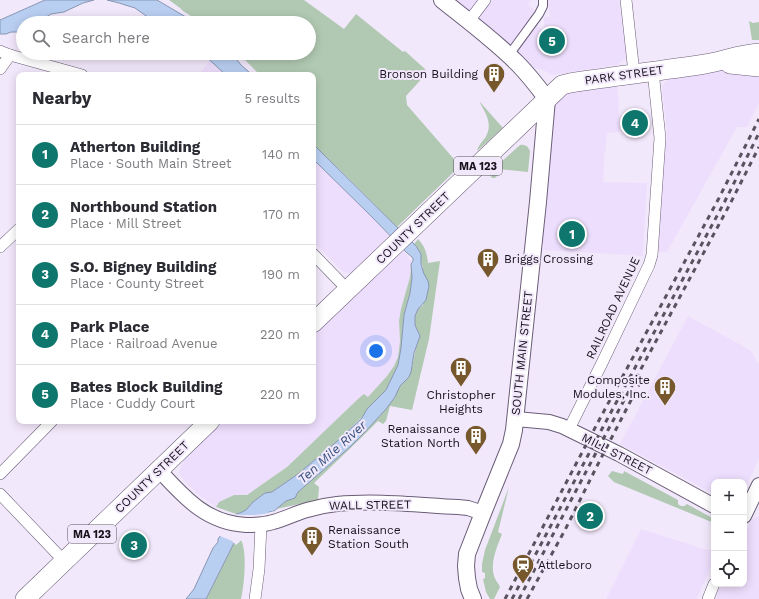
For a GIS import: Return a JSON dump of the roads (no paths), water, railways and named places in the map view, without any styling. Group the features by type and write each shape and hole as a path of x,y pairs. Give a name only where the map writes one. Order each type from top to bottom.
{"highway":[{"name":"PARK STREET","path":"547,99 564,84 707,64 759,53"},
{"name":"PARK STREET","path":"707,64 750,65 759,67"},
{"name":"COUNTY STREET","path":"316,320 547,99"},
{"name":"COUNTY STREET","path":"25,599 207,424"}],"main road":[{"path":"442,0 509,55 529,76 547,99"},
{"name":"SOUTH MAIN STREET","path":"473,599 467,582 466,561 468,550 511,444 516,419 547,99"}],"street":[{"path":"469,21 485,0"},
{"path":"509,55 539,14 543,0"},
{"path":"626,0 634,73"},
{"path":"0,51 16,58"},
{"path":"0,69 10,56"},
{"path":"25,60 71,72"},
{"name":"RAILROAD AVENUE","path":"569,429 602,363 652,255 660,138 653,71"},
{"path":"0,247 16,232"},
{"path":"316,257 348,290"},
{"name":"MILL STREET","path":"516,419 549,422 569,429 619,454 711,504"},
{"path":"0,474 49,424"},
{"name":"WALL STREET","path":"159,470 194,505 210,516 226,522 239,524 260,525 275,522 318,507 357,503 390,503 458,507 468,508 483,513"},
{"path":"745,515 758,491"},
{"path":"0,494 64,561"},
{"path":"255,599 259,569 260,525"},
{"path":"708,599 713,587"}],"water":[{"path":"45,0 94,0 83,3 64,12 48,16 16,16 16,32 0,34 0,20"},
{"path":"107,0 157,0 184,16 146,16 135,8"},
{"path":"210,60 237,60 249,72 223,72"},
{"name":"Ten Mile River","path":"316,147 416,246 421,254 421,264 429,286 426,300 418,309 415,316 415,325 420,336 414,353 409,377 400,386 395,397 386,409 350,447 298,492 295,498 286,501 274,511 269,512 234,543 206,599 186,599 194,589 213,548 218,542 218,539 236,514 246,510 253,502 265,493 272,492 298,474 341,438 362,418 367,409 386,390 398,365 404,315 410,293 412,278 411,264 413,258 316,162"}],"railway":[{"path":"505,599 597,424 719,198 759,119"},
{"path":"512,599 725,201 759,133"},
{"path":"519,599 759,147"},
{"path":"527,599 565,530 642,379"}],"place":[{"name":"Bates Block Building","path":"552,41"},
{"name":"Bronson Building","path":"494,94"},
{"name":"Park Place","path":"635,123"},
{"name":"Atherton Building","path":"572,234"},
{"name":"Briggs Crossing","path":"488,278"},
{"name":"Christopher Heights","path":"461,388"},
{"name":"Composite Modules, Inc.","path":"665,406"},
{"name":"Renaissance Station North","path":"476,456"},
{"name":"Northbound Station","path":"590,516"},
{"name":"S.O. Bigney Building","path":"134,545"},
{"name":"Renaissance Station South","path":"312,556"},
{"name":"Attleboro","path":"523,584"}]}
